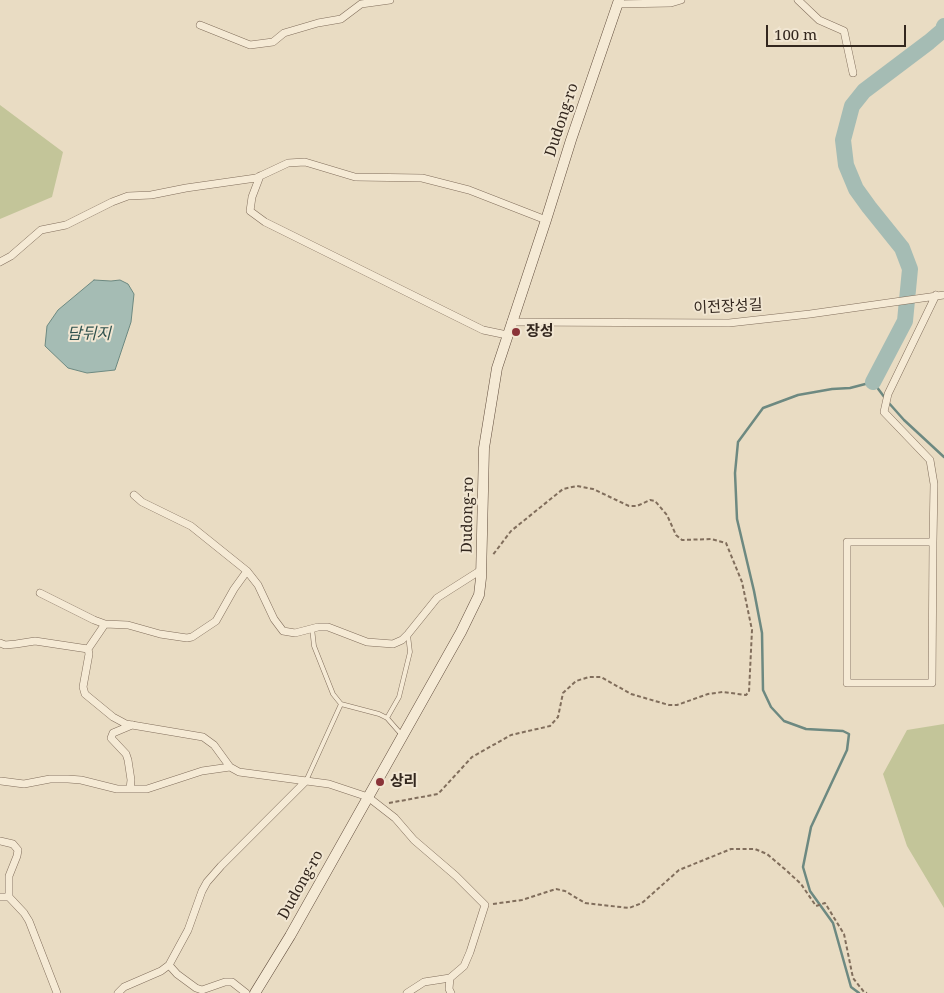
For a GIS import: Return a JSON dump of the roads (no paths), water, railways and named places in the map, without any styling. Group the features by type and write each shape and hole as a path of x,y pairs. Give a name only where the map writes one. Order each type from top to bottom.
{"main road":[{"name":"Dudong-ro","path":"255,993 461,632 479,595 484,448 497,368 618,2"}],"street":[{"path":"200,25 250,45 272,42 284,33 318,23 341,19 361,4 390,0"},
{"path":"618,2 671,3 682,0"},
{"path":"798,0 819,20 844,32 853,73"},
{"path":"0,262 12,256 41,230 66,225 128,196 151,195 260,176 288,163 305,162 355,178 422,178 469,190 546,220"},
{"path":"260,176 252,198 250,211 265,222 483,330 507,335"},
{"name":"이전장성길","path":"511,322 729,323 810,314 944,294"},
{"path":"933,542 847,542 847,683 932,683 934,484 930,460 884,412 888,394 936,295"},
{"path":"134,495 142,502 191,526 247,571 258,585 274,619 283,631 295,633 328,626 368,642 393,644 402,640 408,634 436,598 481,570"},
{"path":"40,593 105,624 128,625 160,634 192,637 220,616 234,589 247,571"},
{"path":"105,624 88,649 89,654 83,687 85,694 113,717 132,725 203,737 214,745 230,767 239,772 329,784 368,797 395,818 414,840 456,876 485,905 464,966 450,978 424,982 407,993"},
{"path":"0,643 5,645 35,641 88,649"},
{"path":"130,789 131,780 126,754 111,738 113,733 132,725"},
{"path":"1,781 24,784 50,779 68,779 82,780 117,789 146,789 202,771 230,767"},
{"path":"118,993 124,987 161,971 169,965 191,924 207,882 224,862 306,781"},
{"path":"0,841 13,844 18,850 9,876 9,897 29,921 57,993"},
{"path":"0,897 9,897"},
{"path":"169,965 176,974 196,988 202,990 218,983 232,982 246,993"},
{"path":"450,978 449,989 451,993"}],"lane":[{"path":"312,628 314,646 333,694 341,704 387,718 402,736"},
{"path":"387,718 399,696 410,652 408,634"},
{"path":"306,781 341,704"}],"water":[{"name":"담뒤지","path":"94,280 120,280 128,284 134,294 131,322 115,370 87,373 68,368 45,346 47,326 58,310"}],"waterway":[{"path":"873,382 905,321 910,269 902,248 856,189 846,165 843,140 852,106 864,91 929,42 943,30 944,26"},
{"path":"859,993 851,987 833,923 810,891 803,867 811,827 847,750 849,734 843,731 806,729 784,721 771,707 763,690 762,633 737,519 735,473 738,442 763,408 798,395 850,388 873,382 885,398"},
{"path":"888,402 904,420 944,457"}],"place":[{"name":"장성","path":"516,332"},
{"name":"상리","path":"380,782"}]}
